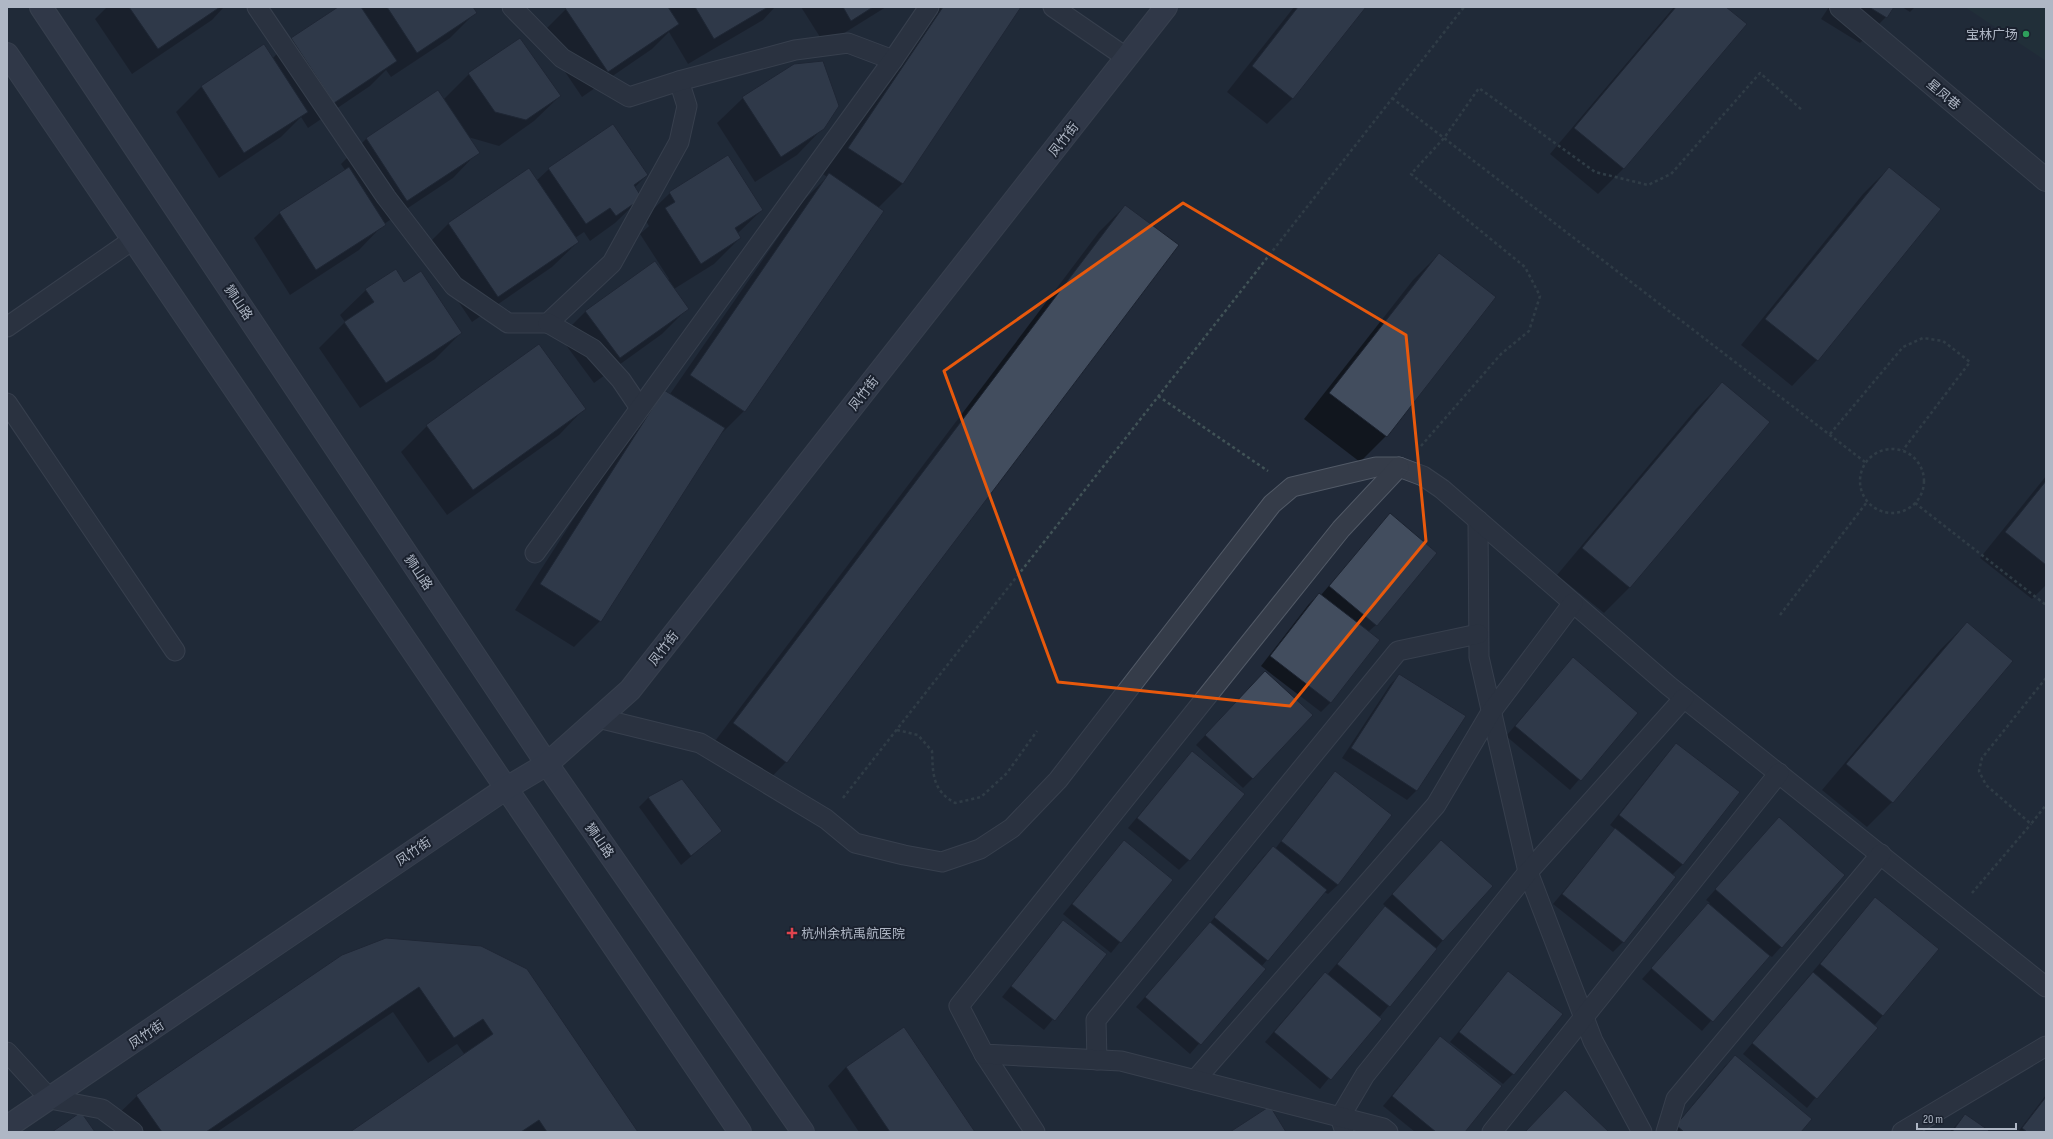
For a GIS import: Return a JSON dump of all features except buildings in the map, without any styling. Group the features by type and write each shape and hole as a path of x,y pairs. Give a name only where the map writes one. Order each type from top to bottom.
{"main road":[{"name":"凤竹街","path":"7,1127 505,789 547,764 630,690 1166,7"},
{"name":"狮山路","path":"45,8 547,764 803,1132"},
{"path":"7,54 134,239 505,789 740,1132"}],"street":[{"name":"星凤巷","path":"1841,7 2046,180"}],"lane":[{"path":"512,7 562,58 629,97 679,81 795,50 848,43 893,60"},
{"path":"535,553 893,60 929,7"},
{"path":"1053,7 1127,58"},
{"path":"261,8 386,197 454,286 508,323 548,323 593,349 621,380 640,408"},
{"path":"548,323 612,262 679,142 687,106 679,81"},
{"path":"7,327 134,239"},
{"path":"7,403 175,651"},
{"path":"598,718 700,743 826,819 855,842 904,855 942,862 980,849 1012,828 1058,780 1272,504 1292,487 1376,467 1399,467 1423,476 1442,489 1684,698 2046,987"},
{"path":"1035,1132 984,1054 959,1006 1341,529 1399,467"},
{"path":"1478,520 1479,657 1528,872 1593,1040 1642,1132"},
{"path":"1194,1080 1436,805 1491,712 1573,603"},
{"path":"1097,1060 1096,1020 1398,651 1478,634"},
{"path":"1343,1125 1365,1075 1528,872 1684,698"},
{"path":"1492,1132 1779,773"},
{"path":"1666,1132 1676,1099 1881,854"},
{"path":"1902,1132 2046,1046"},
{"path":"7,1052 50,1099 102,1109 133,1132"},
{"path":"984,1054 1121,1061 1194,1080 1343,1125 1383,1128 1388,1132"}],"path":[{"path":"826,819 1464,7"},
{"path":"1399,467 1422,446 1501,354 1529,331 1540,296 1525,267 1411,174 1444,138 1479,88 1595,172 1648,184 1671,174 1760,73 1802,110"},
{"path":"1392,98 1865,462"},
{"path":"1830,434 1903,346 1923,338 1943,341 1970,362 1903,450"},
{"path":"1158,396 1292,487"},
{"path":"1892,448 1903,450 1920,464 1924,473 1924,484 1921,494 1915,503 1907,510 1886,513 1876,509 1867,502 1861,493 1859,483 1860,472 1865,462 1873,454 1892,448"},
{"path":"1780,615 1867,502"},
{"path":"1915,503 2046,605"},
{"path":"2031,824 1986,785 1979,771 1982,758 2046,678"},
{"path":"897,730 918,735 932,751 933,775 943,796 954,803 980,797 1007,773 1037,731"},
{"path":"1955,913 2046,805"}],"highlighted area":[{"path":"1183,203 1406,335 1426,541 1290,706 1058,682 944,371"}],"green space":[{"name":"宝林广场","path":"1965,7 2046,7 2046,61"}],"place":[{"name":"宝林广场","path":"2026,34"},
{"name":"杭州余杭禹航医院","path":"792,933"}]}
